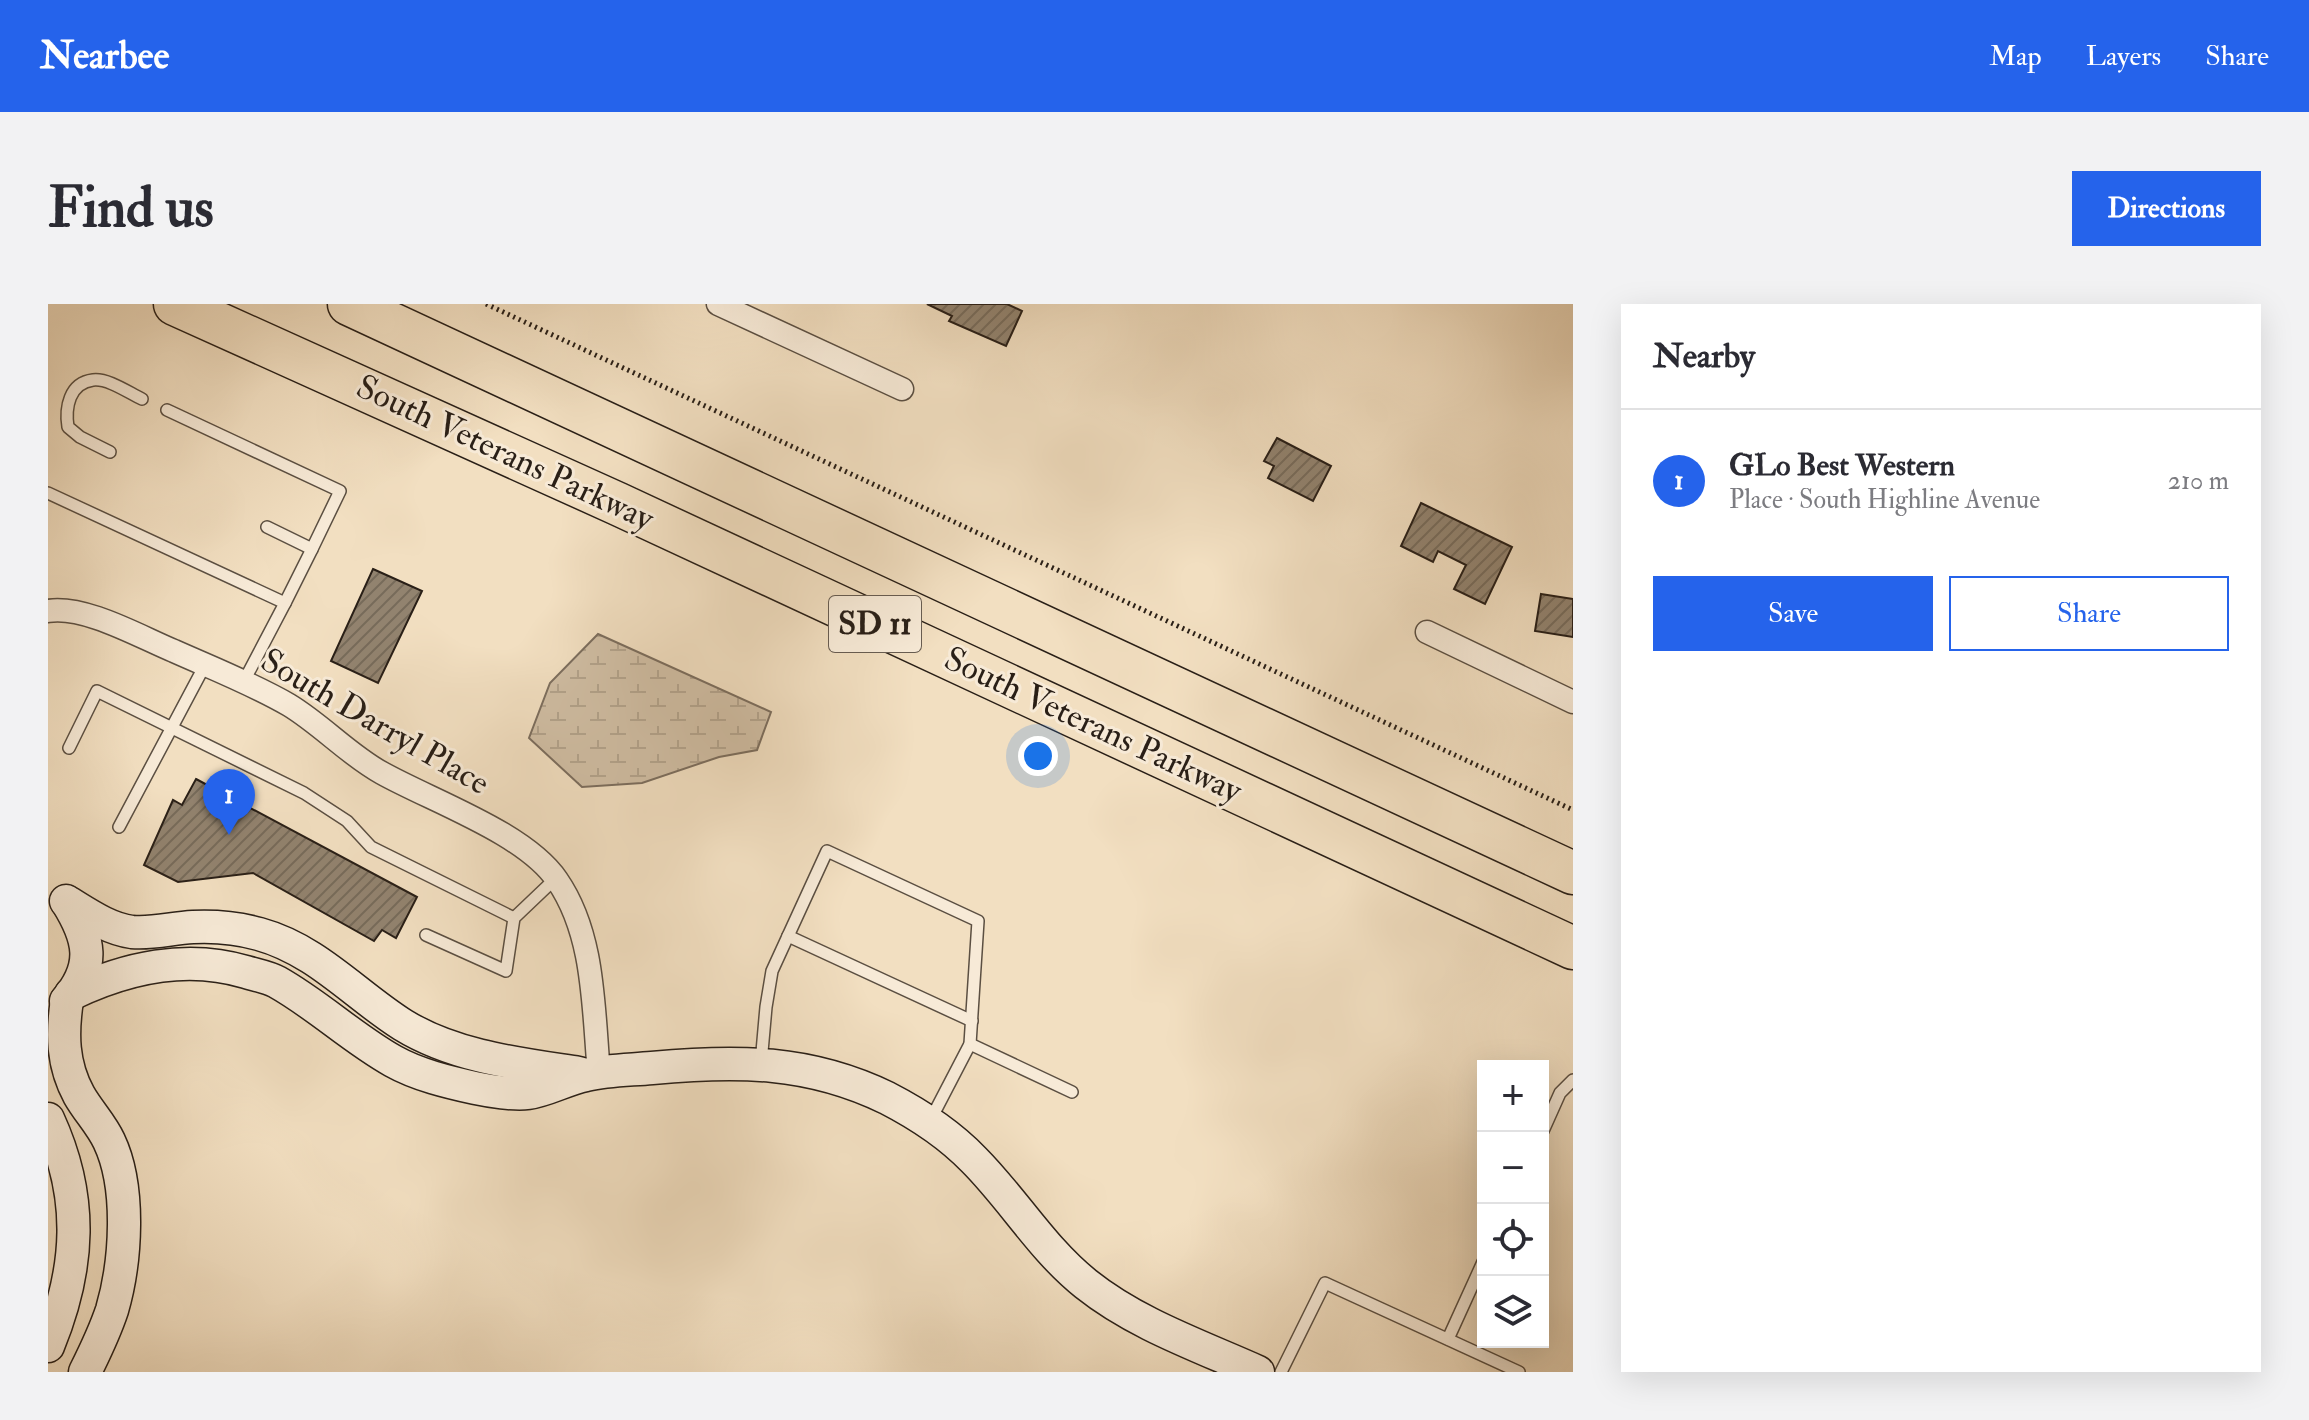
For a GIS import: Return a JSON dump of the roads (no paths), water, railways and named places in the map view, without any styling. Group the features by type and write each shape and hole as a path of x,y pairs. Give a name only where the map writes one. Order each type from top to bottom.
{"highway":[{"name":"South Veterans Parkway","path":"175,304 604,498 1573,948"},
{"name":"South Veterans Parkway","path":"349,304 1573,873"}],"street":[{"path":"718,304 902,389"},
{"name":"South Darryl Place","path":"48,611 76,612 99,619 290,706 379,772 512,839 543,862 567,895 581,928 588,957 592,1074"},
{"path":"1427,632 1573,702"},
{"path":"54,890 101,921 129,932 148,933 192,927 257,933 312,956 404,1025 434,1040 475,1054 592,1074"},
{"path":"54,890 85,934 87,956 83,978 62,1003 68,1070 79,1095 110,1142 123,1201 120,1275 112,1310 85,1372"},
{"path":"62,1003 101,980 132,970 209,964 274,980 396,1063 434,1078 478,1089 527,1093 592,1074 714,1062 761,1063 842,1081 887,1098 929,1124 975,1160 1046,1245 1085,1284 1134,1315 1258,1372"},
{"path":"48,1119 74,1200 71,1272 60,1316 48,1346"}],"lane":[{"path":"110,452 80,437 68,427 65,410 70,396 79,386 93,380 109,383 142,399"},
{"path":"167,410 340,491 243,683"},
{"path":"48,493 285,603"},
{"path":"267,527 312,549"},
{"path":"119,827 205,665"},
{"path":"69,748 97,691 304,793 347,821 371,847 514,918"},
{"path":"761,1063 772,971 827,851 978,921 970,1044 929,1124"},
{"path":"426,935 506,971 514,918 556,878"},
{"path":"788,936 972,1021"},
{"path":"970,1044 1072,1092"},
{"path":"1549,1118 1560,1093 1573,1080"},
{"path":"1448,1339 1477,1275"},
{"path":"1281,1372 1325,1283 1519,1372"}],"place":[{"name":"GLo Best Western","path":"229,835"}]}
